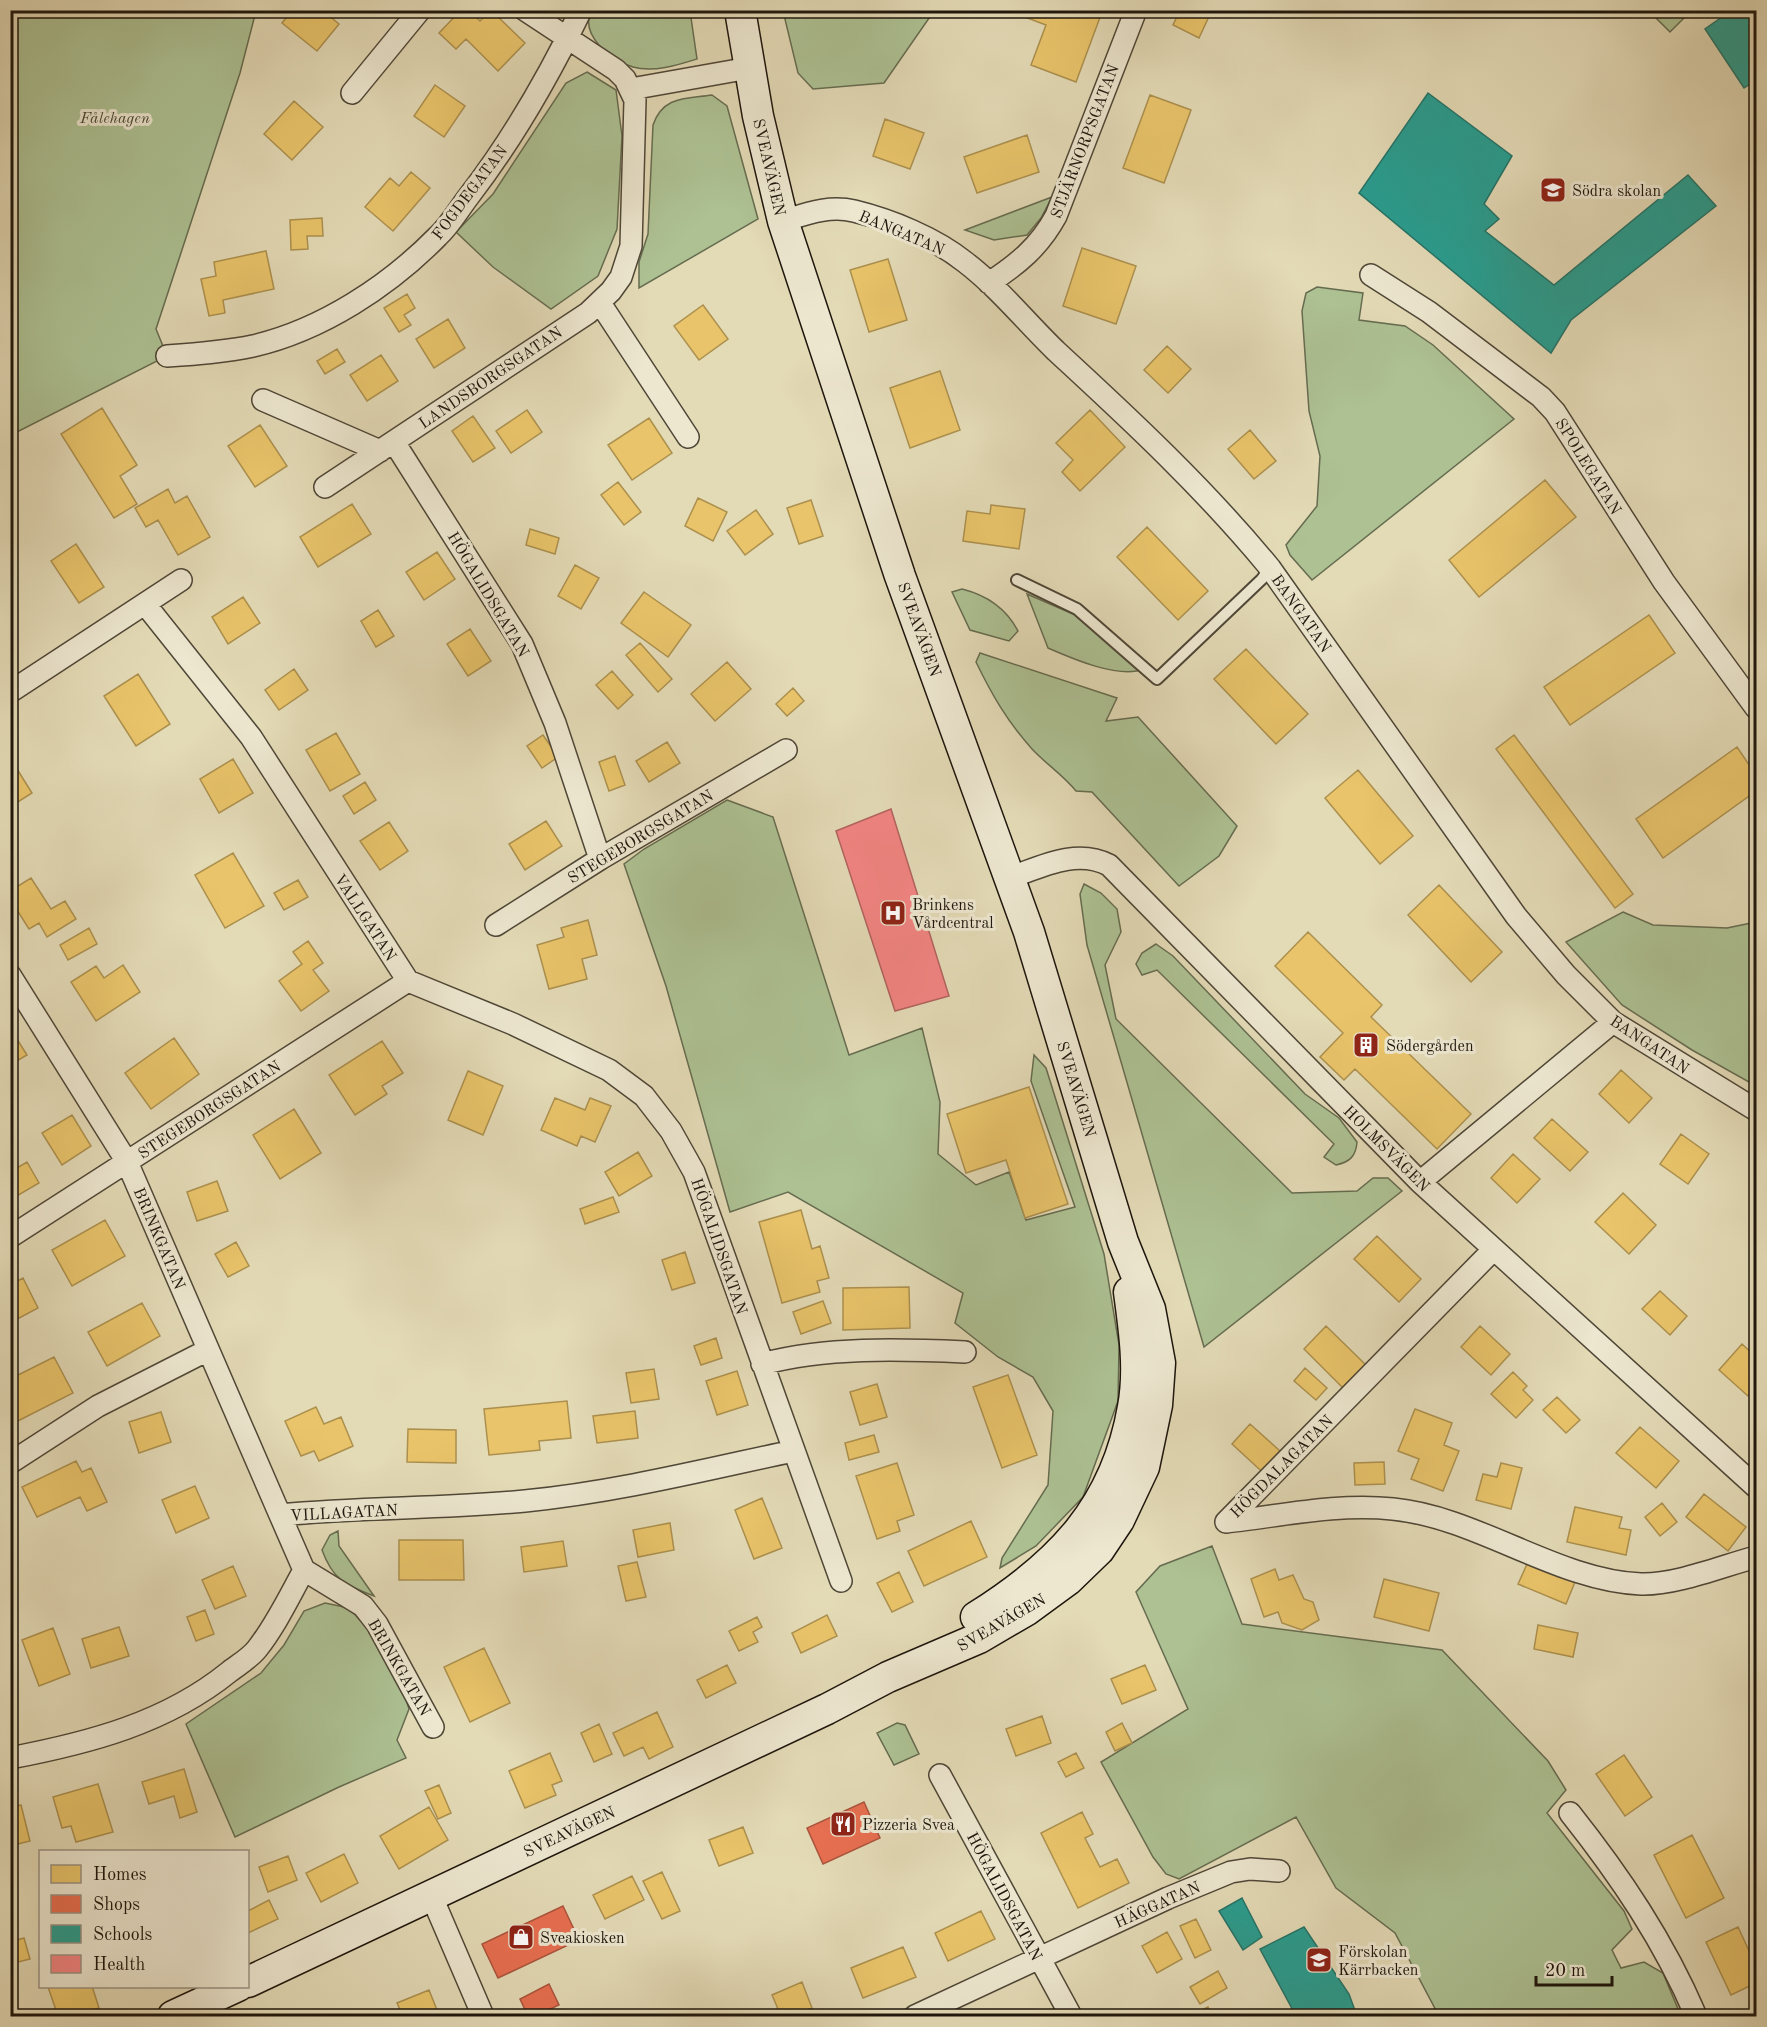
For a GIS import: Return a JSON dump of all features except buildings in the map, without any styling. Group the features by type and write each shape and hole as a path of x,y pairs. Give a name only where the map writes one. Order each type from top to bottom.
{"main road":[{"name":"SVEAVÄGEN","path":"249,1982 827,1709 888,1677 1009,1597 1054,1560 1083,1528 1103,1496 1120,1459 1134,1406 1135,1365 1123,1242 1048,992 900,576 783,221 768,163 740,10"},
{"path":"173,2016 234,1988"}],"street":[{"path":"351,93 420,10"},
{"path":"525,10 567,40 616,70 631,89 749,68"},
{"name":"FOGDEGATAN","path":"167,356 253,346 292,334 341,310 390,278 439,235 495,162 567,40 581,10"},
{"name":"STJÄRNORPSGATAN","path":"989,283 1030,254 1045,236 1056,216 1136,10"},
{"name":"LANDSBORGSGATAN","path":"325,487 600,303 621,277 631,246 636,111 631,89"},
{"name":"BANGATAN","path":"783,221 816,211 852,210 881,219 942,246 989,283 1054,348 1156,443 1234,524 1270,568 1516,916 1566,975 1613,1022 1756,1110"},
{"name":"SPOLEGATAN","path":"1371,275 1429,312 1541,397 1555,412 1664,582 1756,708"},
{"path":"600,303 688,437"},
{"path":"263,400 387,446"},
{"name":"HÖGALIDSGATAN","path":"387,446 522,644 555,723 600,859"},
{"path":"10,692 181,580"},
{"name":"VALLGATAN","path":"145,604 251,737 408,981"},
{"name":"STEGEBORGSGATAN","path":"496,925 600,859 786,750"},
{"name":"HOLMSVÄGEN","path":"1009,878 1075,857 1098,859 1109,864 1420,1182 1493,1251 1756,1487"},
{"name":"BRINKGATAN","path":"10,975 127,1162 280,1515"},
{"name":"HÖGALIDSGATAN","path":"408,981 513,1024 609,1070 644,1096 671,1131 694,1172 841,1581"},
{"name":"STEGEBORGSGATAN","path":"10,1237 408,981"},
{"path":"1420,1182 1613,1022"},
{"name":"HÖGDALAGATAN","path":"1493,1251 1226,1522 1345,1508 1395,1509 1432,1517 1606,1580 1643,1584 1666,1581 1756,1557"},
{"path":"10,1463 98,1406 208,1350"},
{"path":"762,1364 800,1354 965,1352"},
{"name":"VILLAGATAN","path":"304,1570 280,1515 342,1509 468,1506 527,1501 643,1483 793,1451"},
{"path":"10,1758 85,1744 176,1708 208,1688 256,1651 304,1570"},
{"name":"BRINKGATAN","path":"304,1570 363,1606 378,1624 434,1727"},
{"name":"HÖGALIDSGATAN","path":"940,1775 1071,2016"},
{"path":"1570,1813 1613,1868 1659,1938 1696,2016"},
{"name":"HÄGGATAN","path":"915,2016 1168,1898 1231,1872 1250,1869 1279,1871"},
{"path":"431,1895 483,2016"}],"lane":[{"path":"1017,580 1077,609 1157,679 1262,579 1270,568"}],"green space":[{"path":"783,10 934,11 884,83 813,89 798,73"},
{"path":"1660,10 1691,11 1670,32 1654,16"},
{"name":"Fålehagen","path":"11,11 256,11 240,73 156,329 167,356 11,435"},
{"path":"591,11 690,11 697,59 657,69 641,69 624,64 607,53 593,37 589,20"},
{"path":"587,72 616,90 622,136 617,229 598,276 551,309 493,267 456,232 493,194 566,83"},
{"path":"712,95 727,106 758,219 639,288 639,262 648,234 653,125 657,116 669,104 684,99"},
{"path":"1052,197 1041,218 1027,235 994,240 965,230"},
{"path":"1317,287 1363,293 1359,320 1405,326 1433,345 1514,419 1312,580 1290,555 1286,545 1317,506 1320,456 1309,411 1302,311 1306,293"},
{"path":"962,589 987,599 1008,616 1018,631 1009,641 970,630 952,592"},
{"path":"1027,594 1080,617 1144,669 1109,670 1048,648"},
{"path":"980,653 1117,698 1106,721 1138,717 1237,826 1219,856 1179,886 1092,792 1076,791 1023,739 1001,707 976,662"},
{"path":"727,800 773,817 849,1055 922,1028 940,1102 938,1154 976,1185 1009,1172 1026,1220 1075,1207 1031,1081 1034,1055 1046,1068 1104,1254 1119,1345 1118,1401 1083,1497 1036,1546 1000,1568 1002,1558 1048,1485 1053,1411 1033,1377 998,1357 955,1323 963,1293 788,1192 730,1212 666,986 624,864 644,849"},
{"path":"1084,884 1101,893 1117,909 1121,932 1105,965 1116,1019 1292,1193 1357,1191 1373,1178 1388,1178 1402,1191 1204,1347 1087,945 1080,894"},
{"path":"1623,912 1653,925 1727,928 1756,922 1756,1086 1692,1050 1622,1005 1566,942"},
{"path":"1156,944 1173,956 1305,1094 1339,1118 1357,1142 1351,1158 1336,1165 1324,1157 1334,1144 1157,970 1142,975 1136,964 1142,953"},
{"path":"338,1531 339,1546 374,1596 341,1580 326,1560 322,1550 330,1535"},
{"path":"1212,1546 1242,1624 1442,1650 1548,1761 1566,1790 1547,1813 1624,1911 1632,1929 1612,1950 1621,1968 1644,1962 1663,1973 1681,2016 1439,2016 1395,1933 1336,1888 1296,1817 1179,1879 1166,1874 1153,1857 1101,1762 1188,1709 1136,1592 1160,1566"},
{"path":"325,1603 349,1608 368,1629 405,1696 409,1709 397,1740 406,1758 235,1837 186,1724 261,1673 284,1645 304,1611"},
{"path":"897,1723 905,1725 919,1754 894,1765 877,1733"}],"place":[{"name":"Södra skolan","path":"1553,190"},
{"name":"Brinkens Vårdcentral","path":"893,913"},
{"name":"Södergården","path":"1366,1045"},
{"name":"Pizzeria Svea","path":"843,1824"},
{"name":"Sveakiosken","path":"521,1937"},
{"name":"Förskolan Kärrbacken","path":"1319,1960"}]}
